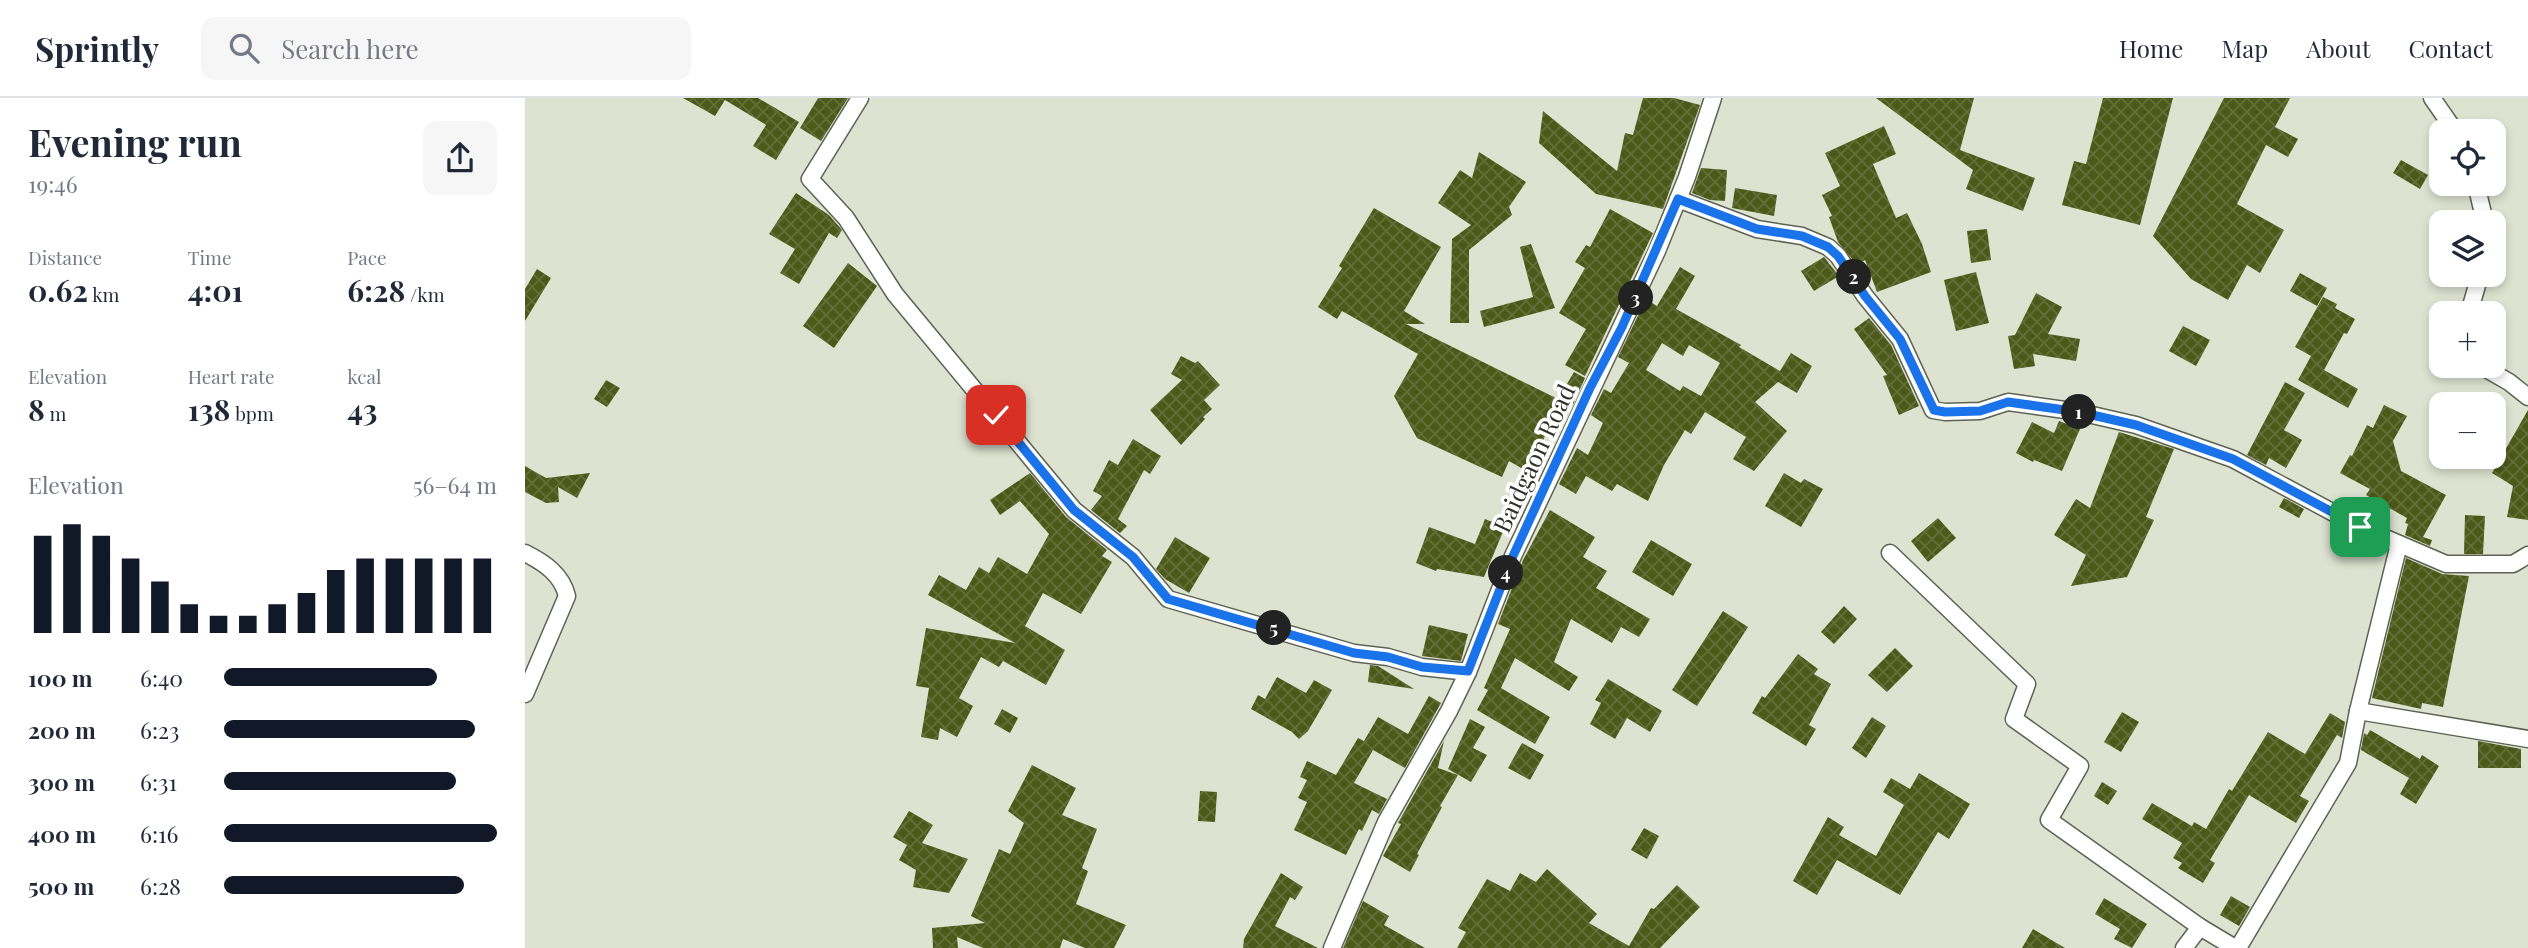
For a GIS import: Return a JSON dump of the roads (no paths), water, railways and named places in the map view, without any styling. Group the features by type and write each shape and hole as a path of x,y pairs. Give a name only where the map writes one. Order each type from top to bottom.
{"street":[{"path":"860,98 810,179 846,218 895,294 1074,510 1133,557 1168,599 1354,653 1388,657 1422,667 1468,671"},
{"name":"Baidgaon Road","path":"1332,948 1386,822 1449,711 1468,671 1513,556 1590,388 1622,327 1678,199 1713,98"},
{"path":"2432,98 2447,119"},
{"path":"1678,199 1757,229 1802,236 1828,247 1845,265 1865,296 1900,339 1934,410 1980,411 2008,402 2079,412 2136,425 2233,459 2360,527 2446,564 2513,564 2528,555"},
{"path":"2502,378 2528,397"},
{"path":"1889,553 2027,684 2014,719 2080,766 2049,820 2200,927 2236,948 2348,763 2399,544"},
{"path":"525,553 538,559 564,581 567,596 525,694"},
{"path":"2358,711 2528,739"},
{"path":"2184,948 2200,927"}]}
